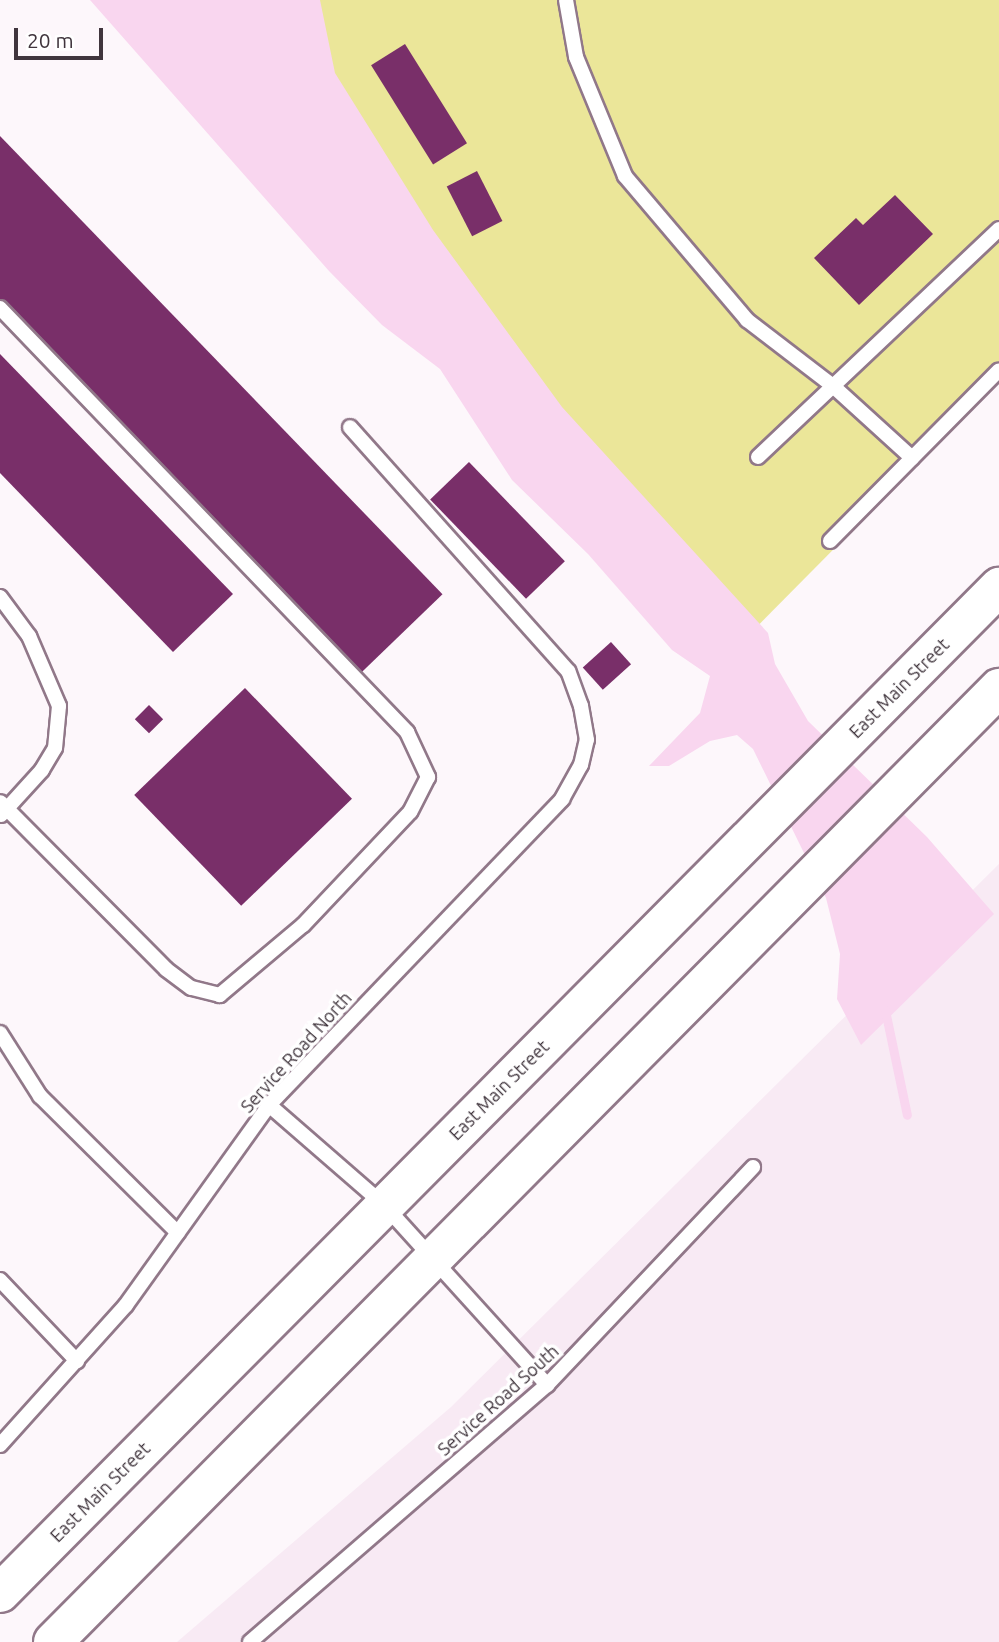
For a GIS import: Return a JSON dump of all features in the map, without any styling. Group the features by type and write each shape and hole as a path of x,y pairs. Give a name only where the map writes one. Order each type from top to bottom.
{"main road":[{"name":"East Main Street","path":"0,1593 999,587"},
{"path":"53,1642 432,1255 999,688"}],"lane":[{"path":"566,0 576,57 625,176 747,320 833,386 912,458"},
{"path":"758,457 999,229"},
{"path":"0,308 407,732 428,778 410,812 303,925 220,995 191,988 166,968 2,809 43,770 55,748 59,706 29,636 0,597"},
{"path":"830,541 999,370"},
{"name":"Service Road North","path":"0,1445 126,1305 268,1105 562,799 581,765 587,740 581,706 568,671 350,427"},
{"path":"0,1033 40,1096 178,1233"},
{"path":"268,1105 384,1205 547,1385"},
{"name":"Service Road South","path":"250,1642 547,1385 753,1167"},
{"path":"0,1280 77,1361"}],"shaded area":[{"path":"90,0 320,0 335,73 433,230 562,407 768,633 775,664 808,721 927,837 994,914 861,1045 837,999 840,954 826,898 753,749 737,735 710,741 669,766 649,766 700,713 710,676 672,650 588,554 512,480 440,369 382,325 329,271"},
{"path":"100,0 999,0 999,382 727,657"},
{"path":"999,864 999,1642 177,1642 451,1407"}],"building":[{"path":"405,44 467,143 433,164 371,65"},
{"path":"0,136 442,594 356,678 0,309"},
{"path":"477,171 502,221 472,236 447,186"},
{"path":"895,195 933,234 859,305 814,258 856,218 863,225"},
{"path":"0,354 233,594 173,652 0,473"},
{"path":"469,462 565,561 526,599 430,500"},
{"path":"611,642 631,664 603,690 583,667"},
{"path":"245,688 352,799 241,906 134,795"},
{"path":"149,705 163,719 149,733 135,719"}],"waterway":[{"path":"885,1010 907,1115"}]}
